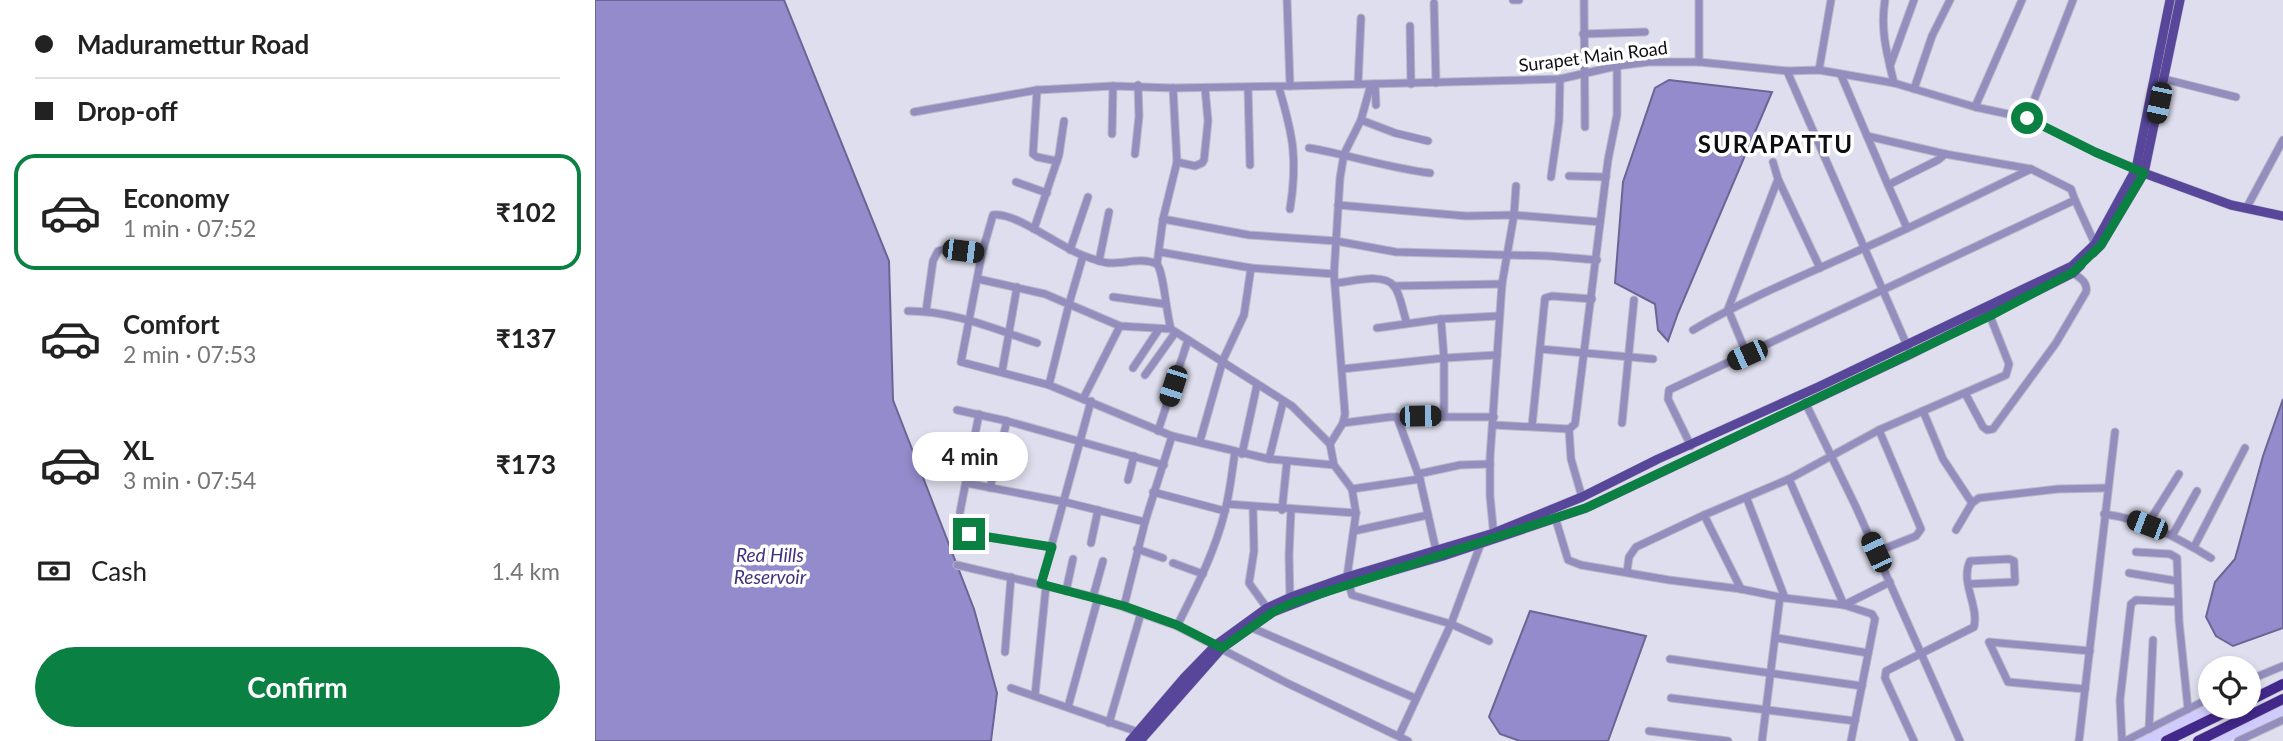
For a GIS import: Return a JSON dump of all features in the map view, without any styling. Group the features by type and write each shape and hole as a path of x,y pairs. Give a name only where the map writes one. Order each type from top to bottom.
{"highway":[{"path":"2261,695 2283,684"},
{"path":"2198,741 2283,699"},
{"path":"2166,741 2211,719"}],"main road":[{"path":"2140,171 2170,0"},
{"path":"1909,350 1990,316 2073,272 2098,244 2140,171 2164,79 2180,0"},
{"path":"2140,171 2231,205 2283,216"},
{"path":"1130,741 1139,737 1219,647 1267,608 1436,550 1494,536 1586,508 1909,350 2071,266 2098,244"},
{"path":"1348,581 1481,543 1658,459 1804,400"},
{"path":"1219,647 1291,600"}],"street":[{"path":"1287,0 1290,86"},
{"path":"1513,0 1519,0"},
{"path":"1584,0 1585,127"},
{"path":"1699,0 1699,62"},
{"path":"1819,70 1831,0"},
{"path":"1885,0 1882,27 1894,83"},
{"path":"1890,66 1914,0"},
{"path":"1914,89 1933,36 1950,0"},
{"path":"1975,107 2022,0"},
{"path":"2027,118 2073,0"},
{"path":"1434,3 1436,83"},
{"path":"1357,84 1361,18"},
{"path":"1410,26 1411,84"},
{"path":"1583,34 1645,32"},
{"name":"Surapet Main Road","path":"914,112 1037,90 1138,85 1173,88 1279,88 1560,79 1649,62 1699,62 1787,71 1819,70 1894,83 1975,107 2027,118 2140,171"},
{"path":"1343,423 1397,417 1444,416 1573,428 1578,416 1600,222 1617,116 1617,66"},
{"path":"1787,71 1909,350"},
{"path":"1841,75 1907,228"},
{"path":"1551,177 1559,121 1560,79"},
{"path":"2164,79 2236,97"},
{"path":"1373,84 1376,105"},
{"path":"1330,443 1343,423 1342,369 1334,274 1344,154 1361,120 1373,84"},
{"path":"1135,154 1139,116 1138,85"},
{"path":"1112,134 1113,86"},
{"path":"1157,264 1163,219 1177,162 1173,88"},
{"path":"1177,162 1197,166 1204,160 1207,136 1205,88"},
{"path":"1248,88 1250,165"},
{"path":"1279,88 1295,150 1290,209"},
{"path":"1037,90 1033,154 1057,161"},
{"path":"1361,120 1427,141"},
{"path":"1034,229 1057,161 1064,121"},
{"path":"1867,136 1945,154 2031,169 2071,189 2098,244"},
{"path":"2247,207 2283,140"},
{"path":"1309,148 1405,170 1430,173"},
{"path":"1888,185 1945,154"},
{"path":"1773,162 1778,179 1820,268"},
{"path":"1693,330 1728,309 2031,169"},
{"path":"1569,176 1606,177"},
{"path":"1747,355 1728,309 1778,179"},
{"path":"1016,182 1047,193"},
{"path":"1494,536 1490,464 1499,316 1516,186"},
{"path":"1070,250 1088,197"},
{"path":"1691,446 1668,399 1669,390 2075,200"},
{"path":"1338,205 1466,216 1514,215 1600,222"},
{"path":"1100,261 1109,212"},
{"path":"1145,375 1173,331 1165,304 1161,268 1157,264 1141,260 1108,263 1083,256 1034,229 1000,214 993,215 982,253 961,362 1049,385 1172,436 1269,459 1334,465"},
{"path":"1163,219 1249,235 1336,241 1396,251 1597,260"},
{"path":"926,311 933,261 938,251 945,249 982,253"},
{"path":"1160,252 1251,268 1334,274"},
{"path":"1049,385 1083,256"},
{"path":"1200,441 1223,360 1244,315 1251,268"},
{"path":"1965,393 1985,429 1993,429 2056,343 2086,292 2087,286 2073,272"},
{"path":"1335,283 1384,278 1394,286 1407,323"},
{"path":"978,279 1017,287 1069,304 1120,326 1173,331 1223,360 1292,406 1330,443 1334,465 1352,489 1356,513 1348,581 1352,595 1451,624 1489,641"},
{"path":"1394,286 1502,284"},
{"path":"1002,372 1017,287"},
{"path":"1114,297 1165,304"},
{"path":"1532,426 1546,297 1592,299"},
{"path":"1622,423 1634,300"},
{"path":"908,311 926,311 969,319 1037,343"},
{"path":"1377,328 1441,319 1499,316"},
{"path":"1627,572 1629,556 1636,547 1747,499 1879,429 2009,372 2009,364 1990,316"},
{"path":"1441,319 1444,416"},
{"path":"1083,398 1120,326"},
{"path":"1133,368 1159,329"},
{"path":"1158,431 1188,340"},
{"path":"1540,349 1653,359"},
{"path":"1342,369 1497,355"},
{"path":"1177,625 1203,574 1226,508 1257,385"},
{"path":"1804,400 1890,582 1959,741"},
{"path":"1035,695 1044,585 1091,401"},
{"path":"1269,459 1283,402"},
{"path":"957,410 1007,421 1164,465"},
{"path":"1923,411 1943,459 1972,503"},
{"path":"960,512 979,414"},
{"path":"1397,417 1419,476 1436,550"},
{"path":"990,488 1007,421"},
{"path":"1569,429 1571,459 1582,497"},
{"path":"1876,552 1919,535 1921,529 1879,429"},
{"path":"2079,741 2115,432"},
{"path":"1124,606 1153,492 1172,436"},
{"path":"2194,547 2245,448"},
{"path":"1128,480 1134,456"},
{"path":"1282,510 1287,461"},
{"path":"1352,489 1461,465 1490,464"},
{"path":"2147,525 2179,474"},
{"path":"1789,479 1844,605"},
{"path":"966,483 1065,502 1145,522"},
{"path":"1956,530 1972,503 1991,495 2107,488"},
{"path":"2172,536 2197,491"},
{"path":"1153,492 1226,508 1356,513"},
{"path":"1747,499 1783,597 1762,741"},
{"path":"1253,507 1254,551 1249,583 1267,608"},
{"path":"1091,543 1098,510"},
{"path":"1291,510 1291,600"},
{"path":"2104,514 2124,516 2147,525 2211,558"},
{"path":"1354,531 1428,515"},
{"path":"1705,515 1741,589"},
{"path":"1555,517 1568,560 1581,565 1844,605 1869,612 1874,616 1851,741"},
{"path":"969,534 1052,547"},
{"path":"1399,736 1451,624 1481,543"},
{"path":"1137,549 1163,558"},
{"path":"2136,552 2176,556 2188,709"},
{"path":"1066,591 1073,559"},
{"path":"1068,707 1103,561"},
{"path":"1914,741 1885,674 1887,669 1974,627 1976,620 1968,584 1967,570 1970,561 2014,561 2013,582 1968,584"},
{"path":"1173,564 1203,574"},
{"path":"957,565 1095,597 1177,625 1287,683 1408,741"},
{"path":"2129,573 2177,581"},
{"path":"1005,652 1011,577"},
{"path":"1844,605 1890,582"},
{"path":"2178,602 2136,600 2131,604 2120,699 2124,741 2198,704"},
{"path":"1109,723 1141,613"},
{"path":"1250,627 1415,698"},
{"path":"1777,638 1868,653"},
{"path":"2149,729 2153,640"},
{"path":"2085,689 2008,682 1989,642 2089,651"},
{"path":"1670,659 1862,686"},
{"path":"2261,675 2283,666"},
{"path":"1011,688 1068,707 1139,737"},
{"path":"1671,698 1855,721"},
{"path":"2238,741 2283,720"},
{"path":"1649,731 1728,741"}],"shaded area":[{"path":"2283,703 2283,715 2229,741 2207,741 2251,719 2261,719 2261,714"},
{"path":"2198,709 2198,719 2203,719 2158,741 2135,741"}],"water":[{"name":"Red Hills Reservoir","path":"595,0 784,0 889,261 893,400 974,609 997,693 991,741 595,741"},
{"path":"1669,80 1772,92 1668,341 1658,330 1655,304 1615,283 1623,182 1655,88"},
{"path":"2283,399 2283,628 2233,646 2216,636 2206,617 2215,582 2235,559 2263,456"},
{"path":"1530,611 1646,636 1608,741 1520,741 1500,734 1489,717"}],"district":[{"name":"SURAPATTU","path":"1776,143"}],"route":[{"path":"969,534 1052,547 1041,584 1124,606 1177,625 1222,648 1273,612 1292,603 1586,508 1990,316 2073,272 2101,245 2144,173 2027,118"}]}
